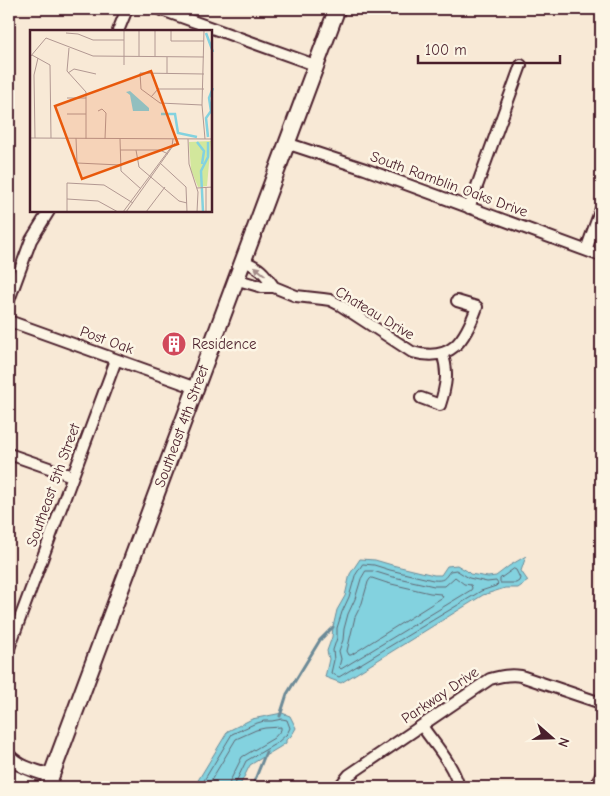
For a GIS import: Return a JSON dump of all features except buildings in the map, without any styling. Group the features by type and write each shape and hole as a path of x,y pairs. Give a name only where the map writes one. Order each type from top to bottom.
{"main road":[{"name":"Southeast 4th Street","path":"49,781 337,9"}],"street":[{"path":"118,30 127,9"},
{"path":"159,9 315,65"},
{"path":"469,208 521,65"},
{"name":"South Ramblin Oaks Drive","path":"286,143 601,256"},
{"path":"586,250 601,209"},
{"path":"9,300 31,240 47,212"},
{"name":"Chateau Drive","path":"242,260 257,267 274,287"},
{"name":"Chateau Drive","path":"235,279 262,287 274,287 296,296 330,300 412,352 422,355 442,353"},
{"path":"421,398 440,405 447,374 442,353 453,348 464,338 477,307 457,301"},
{"name":"Post Oak","path":"9,321 196,388"},
{"name":"Southeast 5th Street","path":"9,648 116,360"},
{"path":"9,454 72,476"},
{"name":"Parkway Drive","path":"339,787 349,775 490,679 512,674 601,703"},
{"path":"422,726 447,761 459,787"},
{"path":"9,756 14,762 32,770 49,781"},
{"path":"596,787 601,774"},
{"path":"9,775 38,787"}],"water":[{"path":"526,556 521,571 528,581 518,588 505,588 483,595 341,683 325,677 329,659 327,651 332,637 337,610 345,596 350,574 360,559 375,560 434,575 441,575 447,566 457,565 470,574 488,577 496,576"},
{"path":"282,713 290,716 296,728 294,732 286,740 286,743 250,765 239,787 194,787 228,731 252,719"}],"waterway":[{"path":"280,716 287,694 320,640 333,627"},
{"path":"252,787 266,752"}],"place":[{"name":"Residence","path":"174,344"}]}
